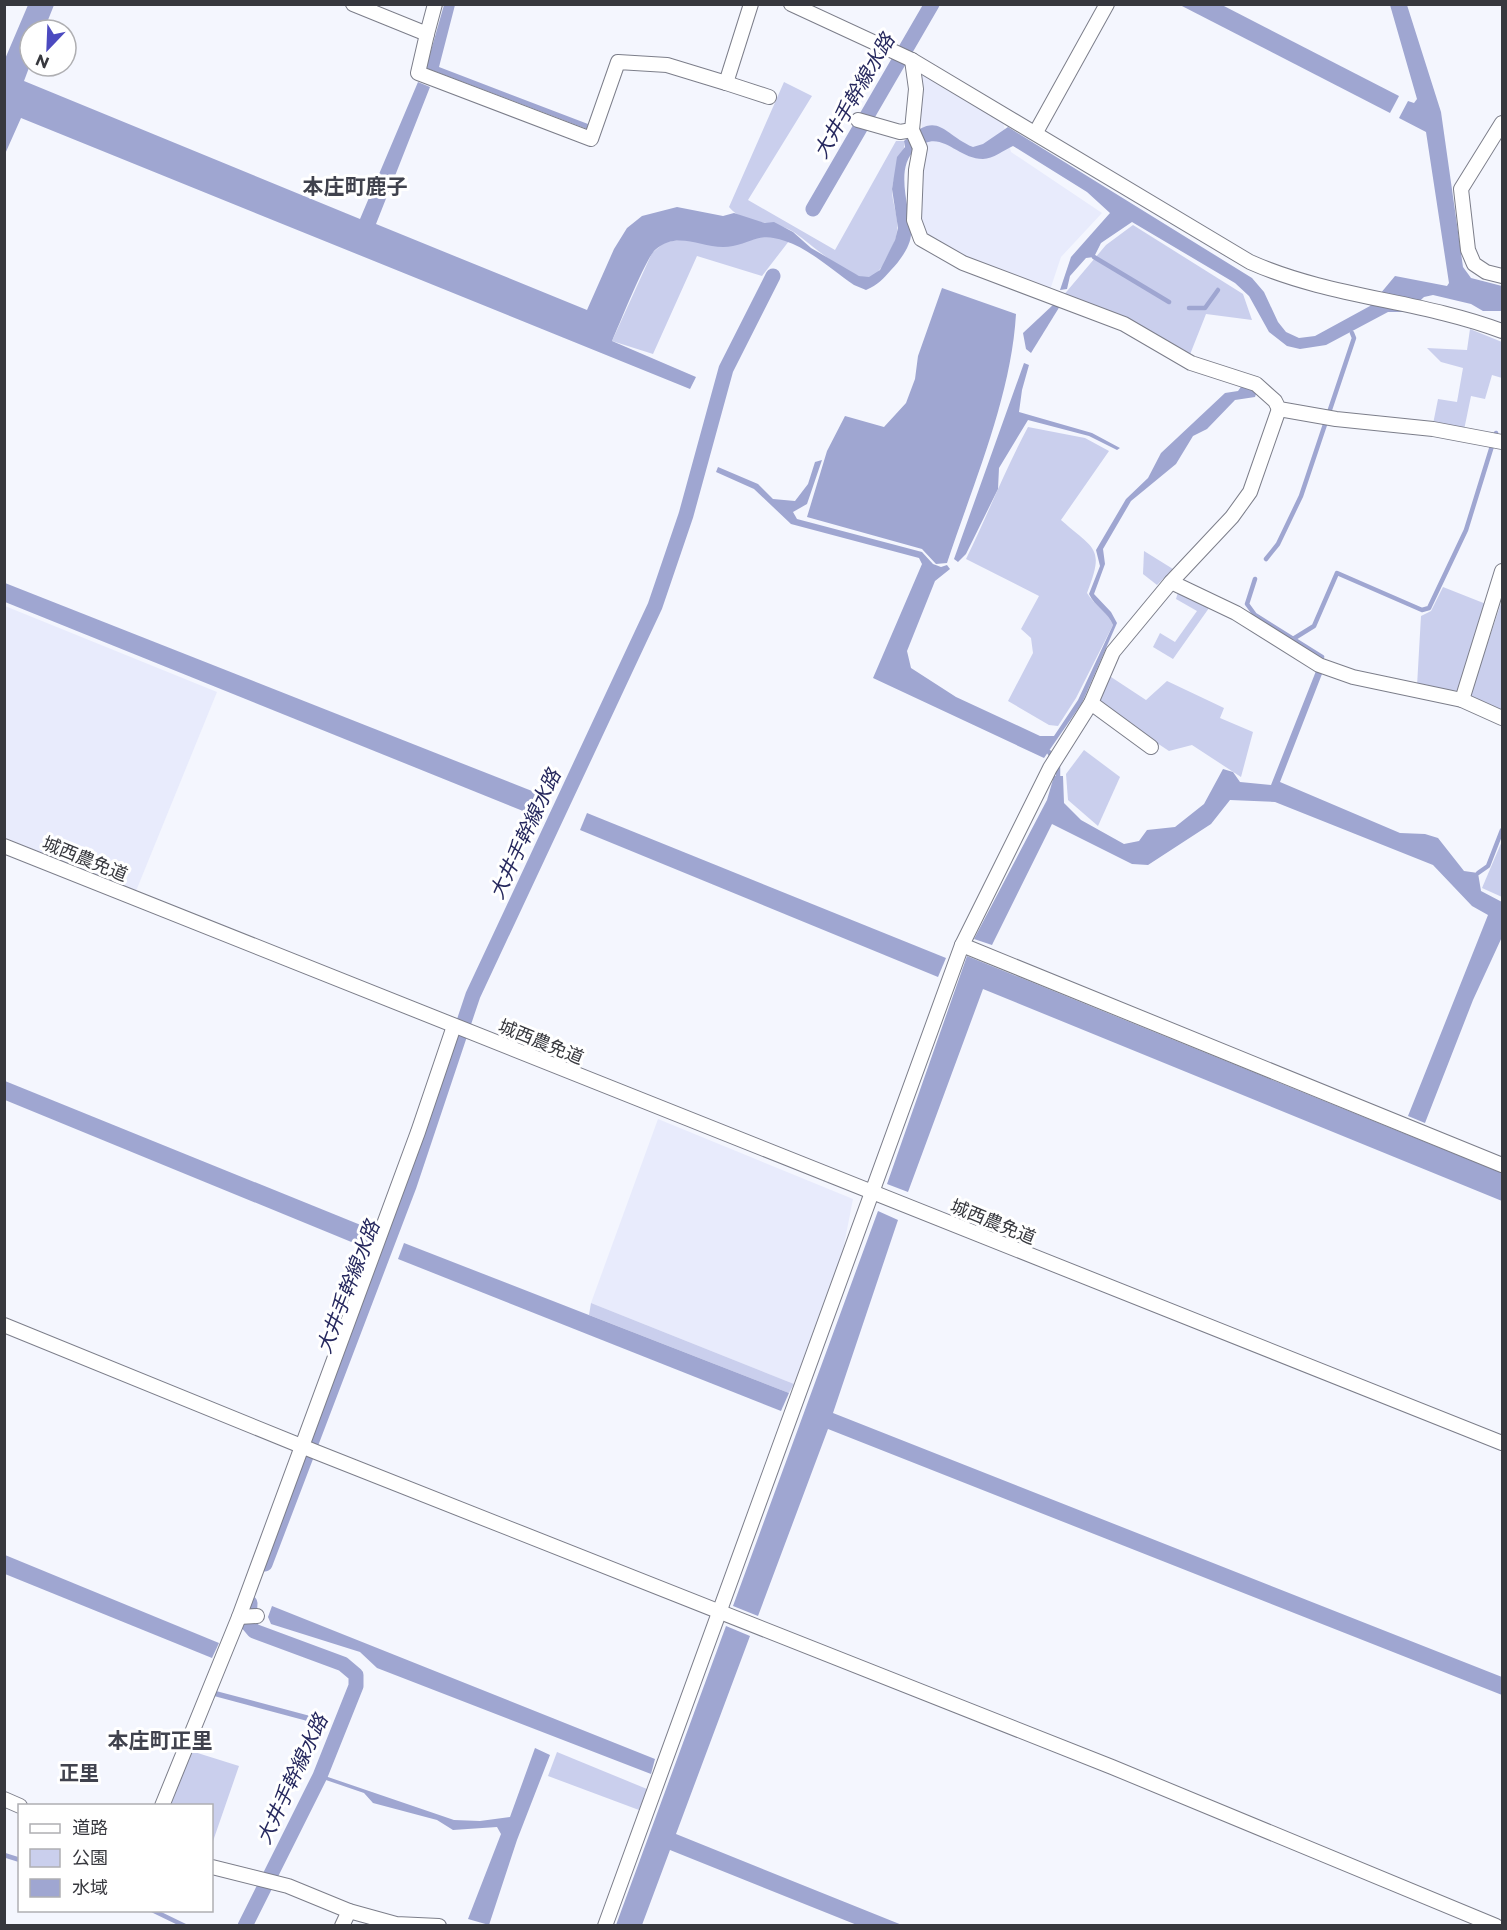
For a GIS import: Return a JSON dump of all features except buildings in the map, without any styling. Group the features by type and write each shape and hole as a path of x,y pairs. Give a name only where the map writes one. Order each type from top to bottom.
{"street":[{"path":"354,4 427,34"},
{"path":"435,4 418,73 591,140 618,62 667,65 769,97"},
{"path":"726,84 751,4"},
{"path":"791,4 912,60 1036,132 1250,262 1281,276 1371,299 1464,316 1503,331"},
{"path":"1036,132 1107,4"},
{"path":"605,1926 962,945 1054,763 1091,703 1113,652 1171,582 1232,517 1250,492 1279,409 1275,400 1256,384 1191,363 1124,324 963,263 921,239 914,220 916,170 920,148 912,130 916,89 912,60"},
{"path":"864,122 900,132 912,130"},
{"path":"1503,123 1461,189 1468,250 1474,264 1486,272 1503,276"},
{"path":"1279,409 1328,418 1496,440"},
{"path":"1462,700 1503,571"},
{"path":"1171,582 1236,613 1319,665 1353,677 1462,700 1503,718"},
{"path":"1091,703 1151,747"},
{"name":"城西農免道","path":"4,846 1503,1443"},
{"path":"962,945 1503,1165"},
{"path":"163,1804 239,1617 418,1132 453,1026"},
{"path":"4,1325 719,1613 1112,1767 1496,1926"},
{"path":"239,1617 257,1616"},
{"path":"4,1799 18,1805"},
{"path":"213,1867 267,1881 349,1911 397,1925 439,1926"},
{"path":"342,1926 349,1911"}],"shaded area":[{"path":"918,67 1002,119 1011,152 1102,213 1061,257 1049,293 971,262 925,239 918,191 923,149"},
{"path":"5,606 217,692 136,891 5,838"},
{"path":"658,1119 853,1199 843,1250 794,1384 591,1303"}],"green space":[{"path":"784,82 812,96 748,200 835,250 896,141 904,141 903,153 892,190 897,221 896,235 881,268 870,277 862,277 841,267 792,231 742,217 729,207"},
{"path":"1133,225 1243,294 1252,320 1206,314 1189,357 1062,297 1106,245"},
{"path":"758,236 771,236 789,241 762,276 697,256 653,354 612,341 652,253 665,242 687,239 747,240"},
{"path":"1470,329 1502,342 1502,378 1492,375 1485,399 1471,396 1464,430 1433,424 1438,399 1457,402 1463,368 1441,362 1427,348 1467,350"},
{"path":"1028,427 1085,438 1109,451 1061,520 1094,551 1095,566 1087,593 1113,625 1076,698 1058,726 1049,725 1008,701 1033,653 1031,638 1021,629 1039,596 966,559"},
{"path":"1144,551 1173,569 1157,585 1143,574"},
{"path":"1443,587 1486,604 1458,691 1417,686 1421,616 1431,611"},
{"path":"1178,592 1209,608 1173,659 1153,647 1160,633 1175,642 1197,611 1176,599"},
{"path":"1502,600 1502,711 1470,696"},
{"path":"1108,675 1146,700 1167,681 1224,708 1220,718 1253,732 1241,777 1192,745 1169,751 1097,703"},
{"path":"1084,750 1120,777 1098,826 1068,800 1066,774"},
{"path":"1502,841 1502,897 1482,888"},
{"path":"591,1303 794,1384 789,1393 589,1315"},
{"path":"188,1750 239,1766 213,1841 213,1804 167,1804"},
{"path":"557,1752 647,1789 639,1810 548,1776"}],"water":[{"path":"28,5 54,5 49,18 22,18"},
{"path":"444,5 455,5 439,67 588,124 587,129 426,68"},
{"path":"1180,5 1222,5 1399,96 1390,113"},
{"path":"1390,5 1407,5 1441,112 1463,267 1471,278 1502,286 1502,311 1483,311 1471,304 1433,295 1424,297 1408,312 1388,312 1326,345 1300,349 1287,346 1269,332 1249,296 1235,283 1132,222 1101,243 1094,257 1086,258 1070,276 1067,289 1060,290 1071,257 1110,213 1087,192 1013,146 995,156 983,159 973,158 941,142 933,141 916,149 909,157 906,167 904,178 911,234 907,249 883,279 866,290 854,285 803,249 777,238 758,238 723,247 674,241 655,250 639,278 612,341 696,377 690,389 21,118 5,154 5,59 18,28 18,78 25,78 24,81 360,219 418,82 430,87 376,224 587,310 614,249 627,228 642,216 677,207 723,216 734,213 765,223 774,222 793,232 811,248 859,276 869,277 880,270 895,240 898,228 892,189 897,157 905,147 904,141 925,126 933,125 973,147 983,144 1008,127 1252,278 1264,292 1278,322 1286,332 1299,338 1315,336 1370,306 1395,276 1447,286 1449,283 1426,132 1399,118 1408,101 1414,103 1417,99"},
{"path":"942,288 1016,314 1013,346 999,409 947,563 936,564 922,549 807,517 827,451 845,416 884,427 906,403 915,379 918,356"},
{"path":"1054,304 1060,306 1031,353 1026,349 1023,333"},
{"path":"1024,363 1029,365 1019,412 1092,433 1120,448 1117,450 1089,436 1028,420 999,468 998,489 966,554 958,562 954,559"},
{"path":"1243,384 1257,391 1255,397 1235,400 1207,429 1193,436 1176,464 1131,501 1103,549 1105,564 1094,594 1111,612 1117,623 1082,703 1044,758 873,678 922,564 919,558 791,524 754,489 716,472 718,467 758,484 773,499 795,501 808,484 815,462 822,460 807,504 793,512 797,519 922,552 933,564 941,567 947,565 950,569 935,581 907,651 911,668 956,697 1040,736 1054,736 1078,700 1113,625 1089,594 1100,566 1096,550 1126,499 1148,478 1161,453 1225,393 1238,391"},
{"path":"5,583 537,793 528,813 5,602"},
{"path":"1316,671 1322,674 1280,782 1400,833 1425,834 1438,838 1464,871 1478,873 1481,891 1502,902 1502,937 1473,1000 1425,1123 1408,1116 1488,915 1472,906 1433,865 1275,802 1230,800 1211,824 1148,865 1132,864 1052,824 992,945 974,939 1047,800 1054,776 1063,776 1064,803 1081,820 1124,844 1139,841 1147,830 1175,827 1204,804 1223,769 1233,772 1240,782 1271,785"},
{"path":"587,813 946,958 938,977 580,830"},
{"path":"967,956 1502,1173 1502,1201 983,989 908,1192 887,1184"},
{"path":"5,1081 373,1230 366,1248 5,1100"},
{"path":"878,1211 898,1220 833,1413 1502,1677 1502,1695 828,1429 758,1616 733,1606"},
{"path":"404,1243 789,1393 781,1411 398,1259"},
{"path":"5,1555 219,1643 212,1658 5,1574"},
{"path":"272,1606 655,1759 651,1774 377,1668 360,1652 271,1624 268,1617"},
{"path":"726,1626 750,1636 676,1834 902,1925 857,1925 670,1850 642,1925 616,1925"},
{"path":"216,1691 329,1721 326,1726 214,1696"},
{"path":"535,1748 550,1755 517,1840 489,1925 468,1919 501,1834 497,1827 453,1830 437,1820 373,1803 364,1793 323,1779 325,1776 454,1820 480,1821 510,1817"}],"waterway":[{"name":"大井手幹線水路","path":"813,209 932,4"},
{"path":"1094,257 1169,302"},
{"name":"大井手幹線水路","path":"265,1564 409,1186 473,995 655,606 686,515 726,369 773,276"},
{"path":"1189,308 1205,308 1218,290"},
{"path":"1266,559 1278,544 1301,496 1354,338 1352,333"},
{"path":"1293,639 1314,626 1337,573 1422,610 1429,608 1466,530 1496,433"},
{"path":"1255,579 1247,604 1255,615 1322,657"},
{"path":"1049,752 1058,767 1058,776"},
{"path":"1478,873 1488,866 1502,830"},
{"name":"大井手幹線水路","path":"245,1926 320,1776 356,1686 356,1675 343,1664 254,1631 249,1625 250,1603"},
{"path":"4,1855 18,1859"},
{"path":"156,1912 185,1926"}],"district":[{"name":"本庄町鹿子","path":"355,186"},
{"name":"本庄町正里","path":"160,1740"},
{"name":"正里","path":"79,1773"}]}
